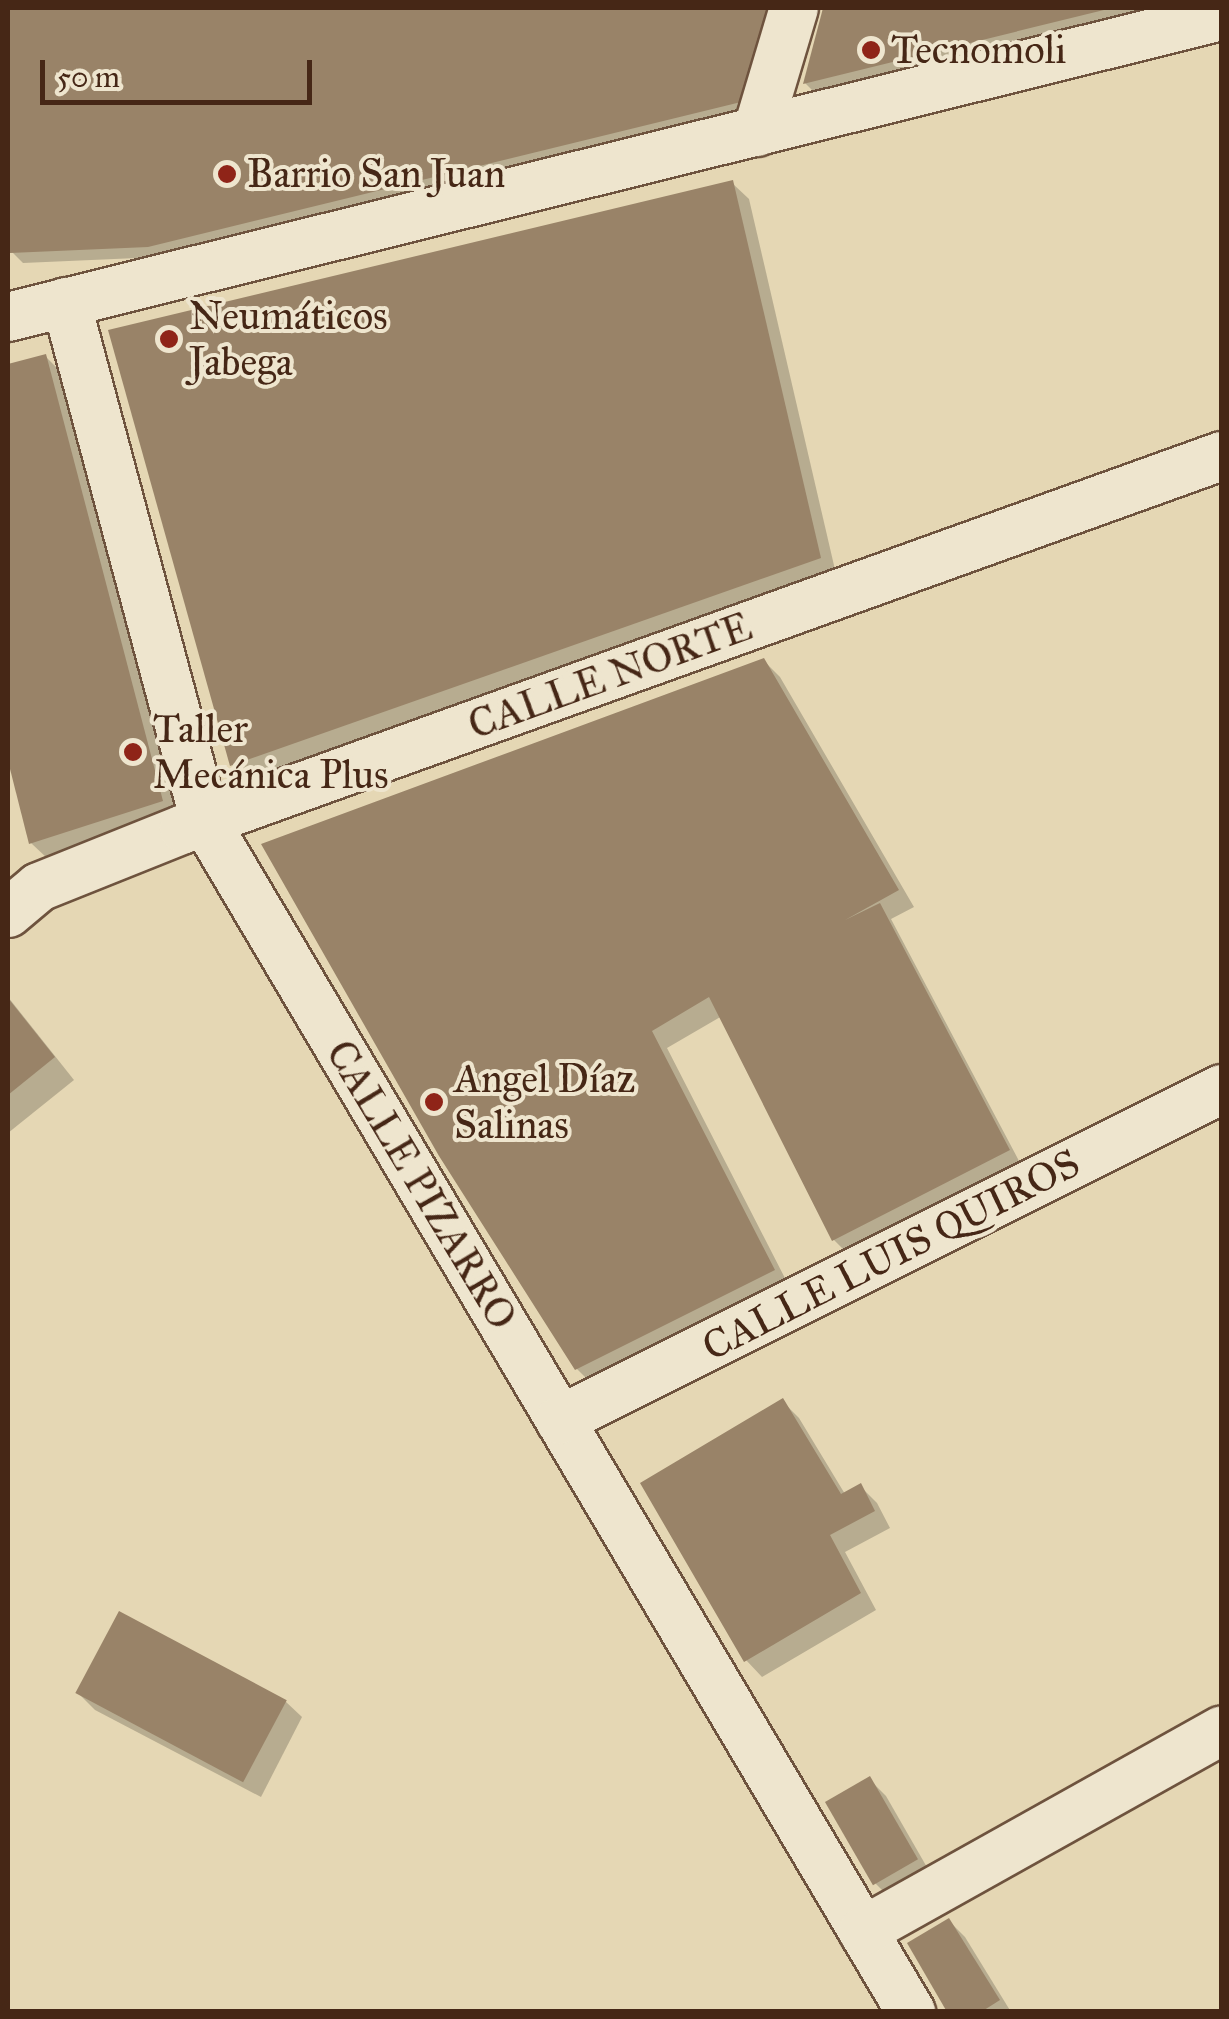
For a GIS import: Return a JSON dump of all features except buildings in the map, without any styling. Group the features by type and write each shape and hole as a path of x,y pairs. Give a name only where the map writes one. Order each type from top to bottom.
{"street":[{"path":"757,132 794,8"},
{"path":"8,317 1222,16"},
{"name":"CALLE PIZARRO","path":"66,302 205,822 911,2012"},
{"name":"CALLE NORTE","path":"8,913 38,887 205,822 1222,456"},
{"name":"CALLE LUIS QUIROS","path":"560,1420 1222,1089"},
{"path":"863,1930 1222,1730"}],"place":[{"name":"Tecnomoli","path":"871,50"},
{"name":"Barrio San Juan","path":"227,174"},
{"name":"Neumáticos Jabega","path":"169,339"},
{"name":"Taller Mecánica Plus","path":"133,752"},
{"name":"Angel Díaz Salinas","path":"434,1102"}]}
